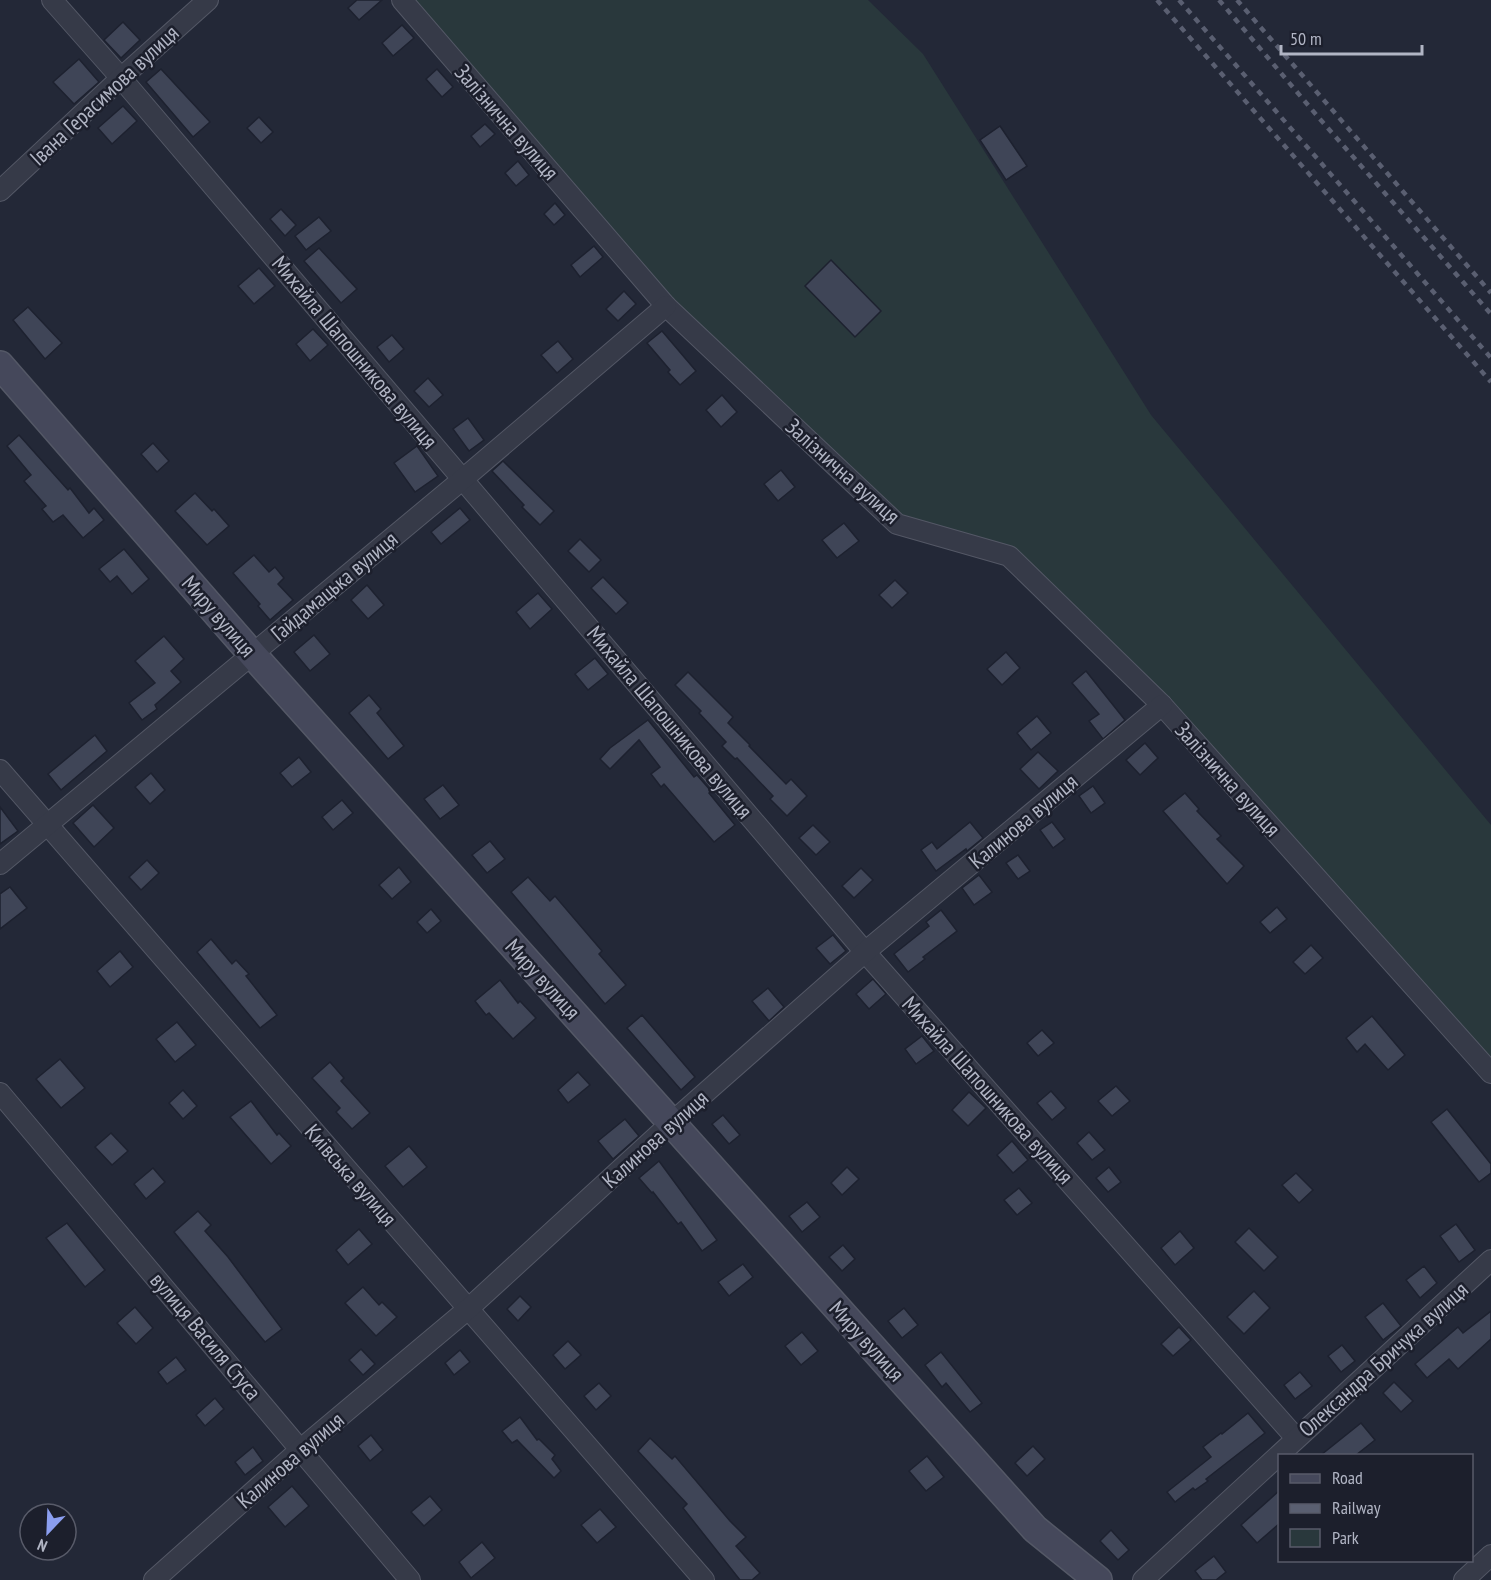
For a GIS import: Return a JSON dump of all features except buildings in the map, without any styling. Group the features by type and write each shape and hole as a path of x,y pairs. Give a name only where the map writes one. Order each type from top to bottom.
{"main road":[{"name":"Миру вулиця","path":"0,365 252,654 1035,1529 1098,1580"}],"street":[{"name":"Михайла Шапошникова вулиця","path":"52,0 121,78 865,952 1296,1438"},
{"name":"Івана Герасимова вулиця","path":"0,191 208,0"},
{"name":"Залізнична вулиця","path":"402,0 666,306 897,524 1010,556 1162,705 1491,1074"},
{"name":"Гайдамацька вулиця","path":"0,864 463,479 666,306"},
{"name":"Калинова вулиця","path":"154,1580 302,1449 468,1309 671,1123 865,952 1162,705"},
{"name":"Київська вулиця","path":"0,770 704,1580"},
{"name":"вулиця Василя Стуса","path":"0,1093 410,1580"},
{"name":"Олександра Бричука вулиця","path":"1279,1454 1491,1260"},
{"name":"Олександра Бричука вулиця","path":"1143,1580 1278,1455"},
{"path":"1464,1580 1491,1555"}],"green space":[{"path":"402,0 868,0 923,54 1151,415 1491,825 1491,1077 1162,705 1009,556 897,524 666,306"}],"railway":[{"path":"1157,0 1491,382"},
{"path":"1179,0 1491,358"},
{"path":"1219,0 1491,314"},
{"path":"1237,0 1491,293"}]}
